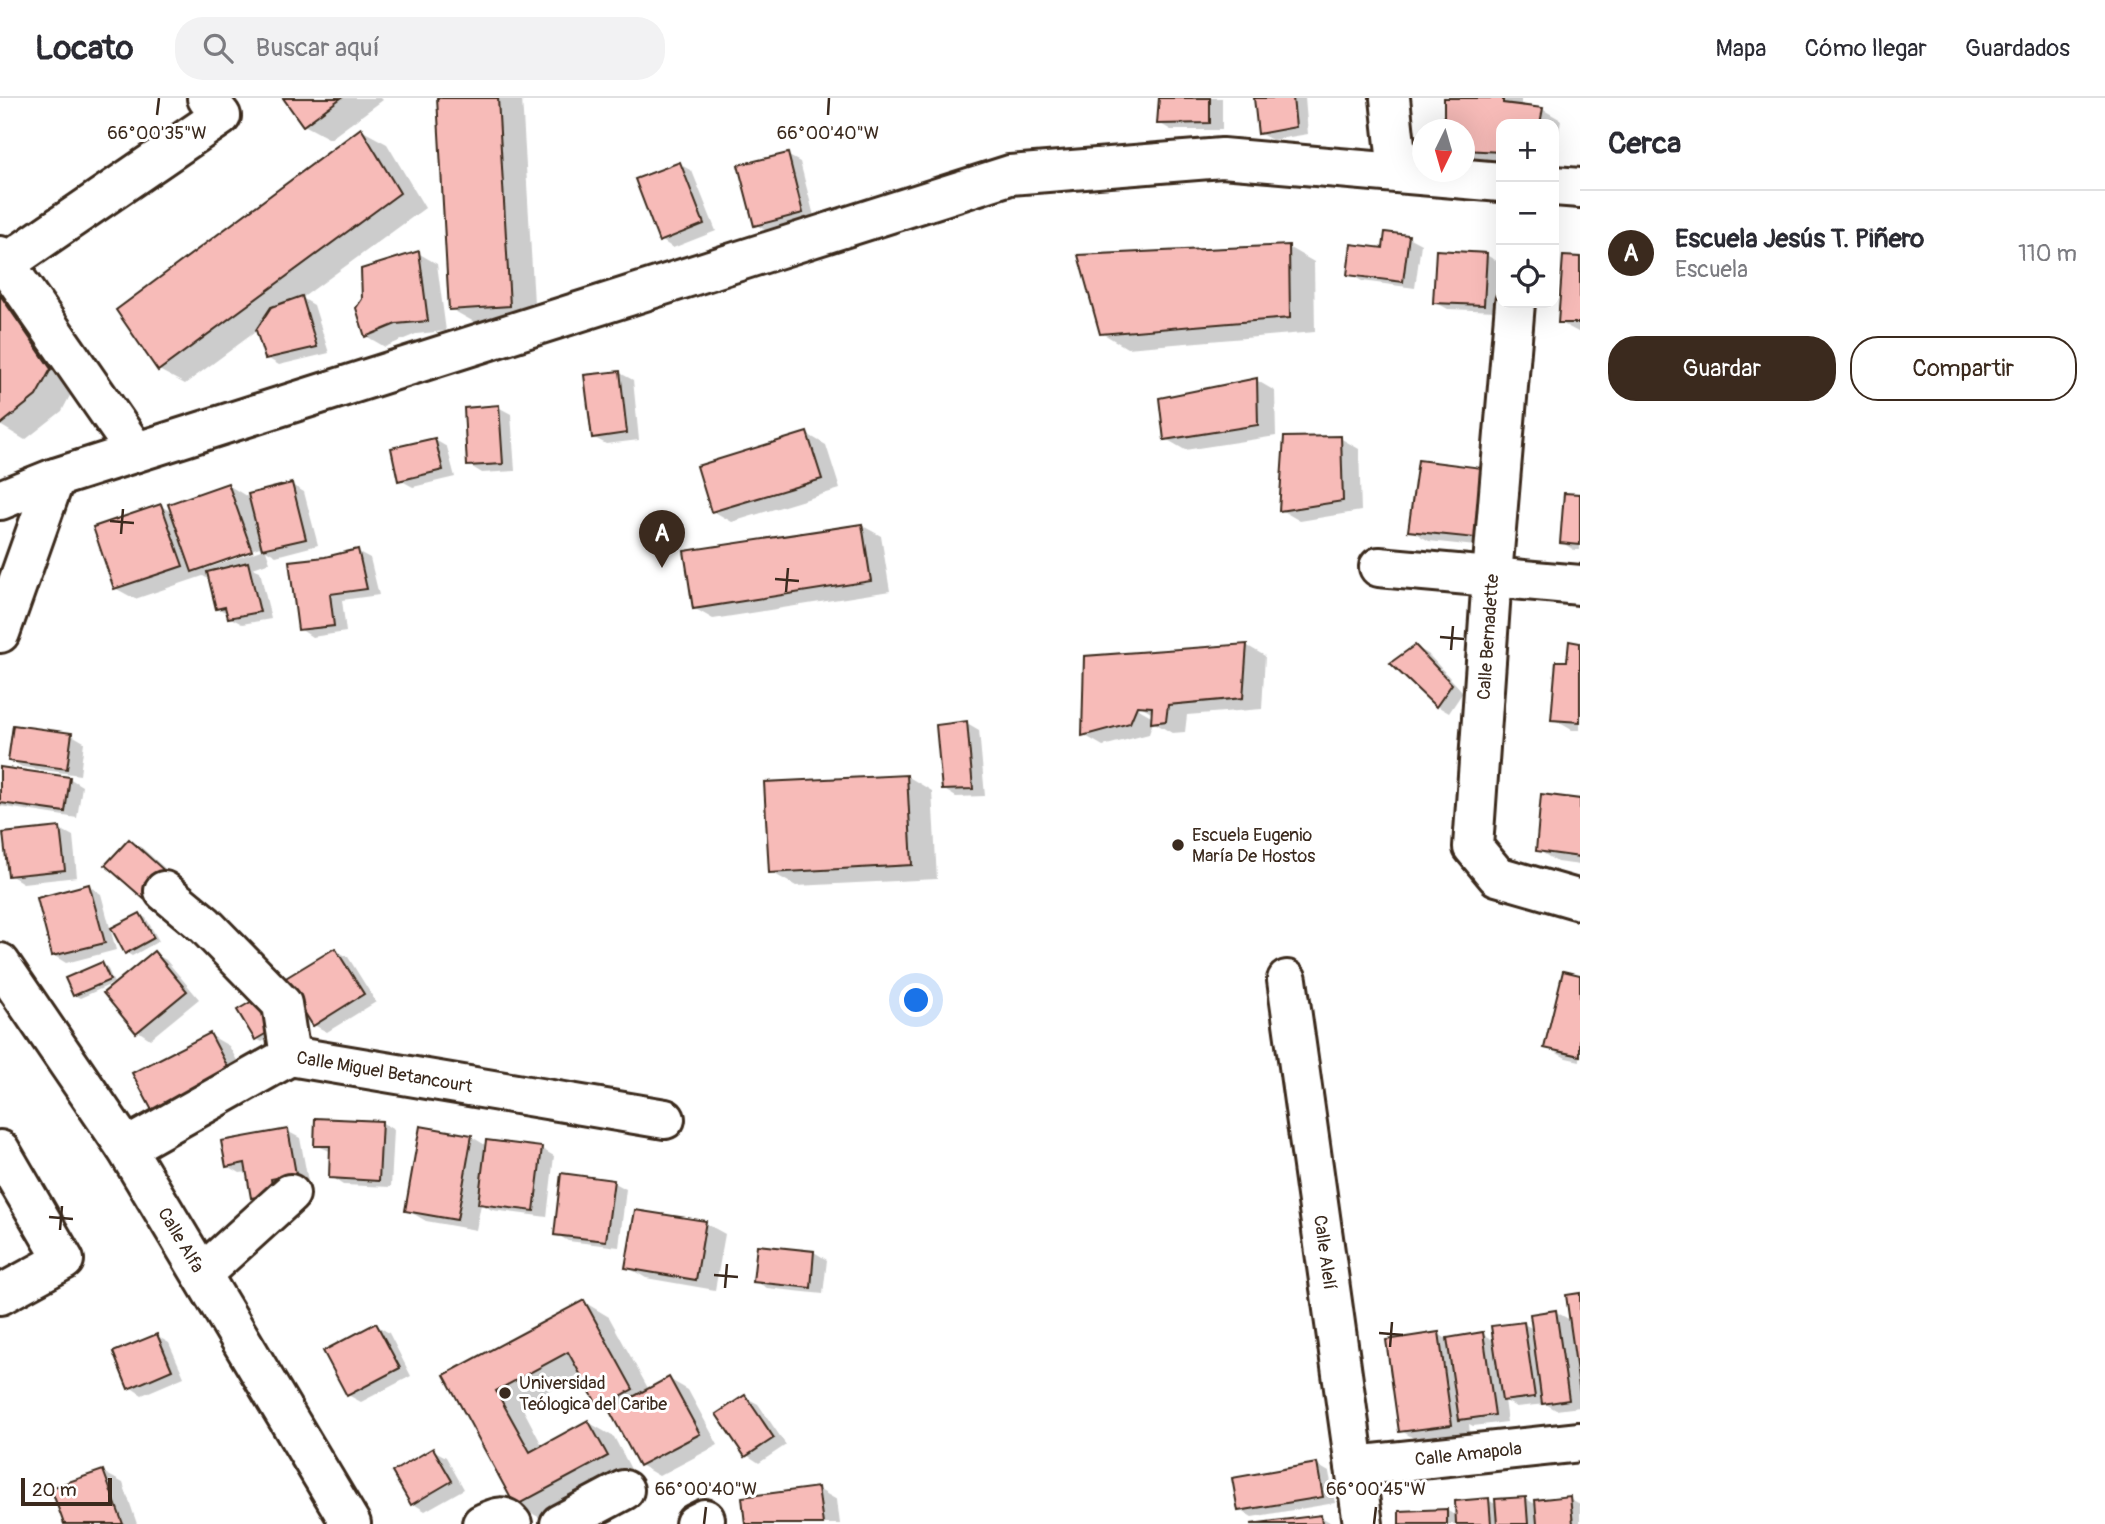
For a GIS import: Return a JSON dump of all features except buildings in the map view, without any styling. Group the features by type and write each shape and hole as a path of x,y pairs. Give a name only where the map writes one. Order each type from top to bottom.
{"street":[{"path":"136,452 3,260 221,116 206,98"},
{"path":"1390,98 1398,173"},
{"path":"0,500 55,478 1010,175 1222,158 1496,182"},
{"path":"1559,186 1580,188"},
{"name":"Calle Bernadette","path":"1515,308 1473,847 1497,876 1580,900"},
{"path":"0,633 55,478"},
{"path":"1379,567 1580,585"},
{"path":"164,891 205,925 282,1004 290,1056"},
{"name":"Calle Alfa","path":"0,963 126,1148 351,1524"},
{"name":"Calle Alelí","path":"1287,980 1363,1524"},
{"name":"Calle Miguel Betancourt","path":"126,1148 290,1056 665,1119"},
{"path":"0,1150 64,1260 0,1295"},
{"path":"202,1274 290,1194"},
{"name":"Calle Amapola","path":"1355,1466 1580,1442"},
{"path":"560,1524 624,1490"},
{"path":"482,1524 501,1517 512,1524"}],"place":[{"name":"Escuela Jesús T. Piñero","path":"662,568"},
{"name":"Escuela Eugenio María De Hostos","path":"1178,845"},
{"name":"Universidad Teólogica del Caribe","path":"505,1393"}]}
